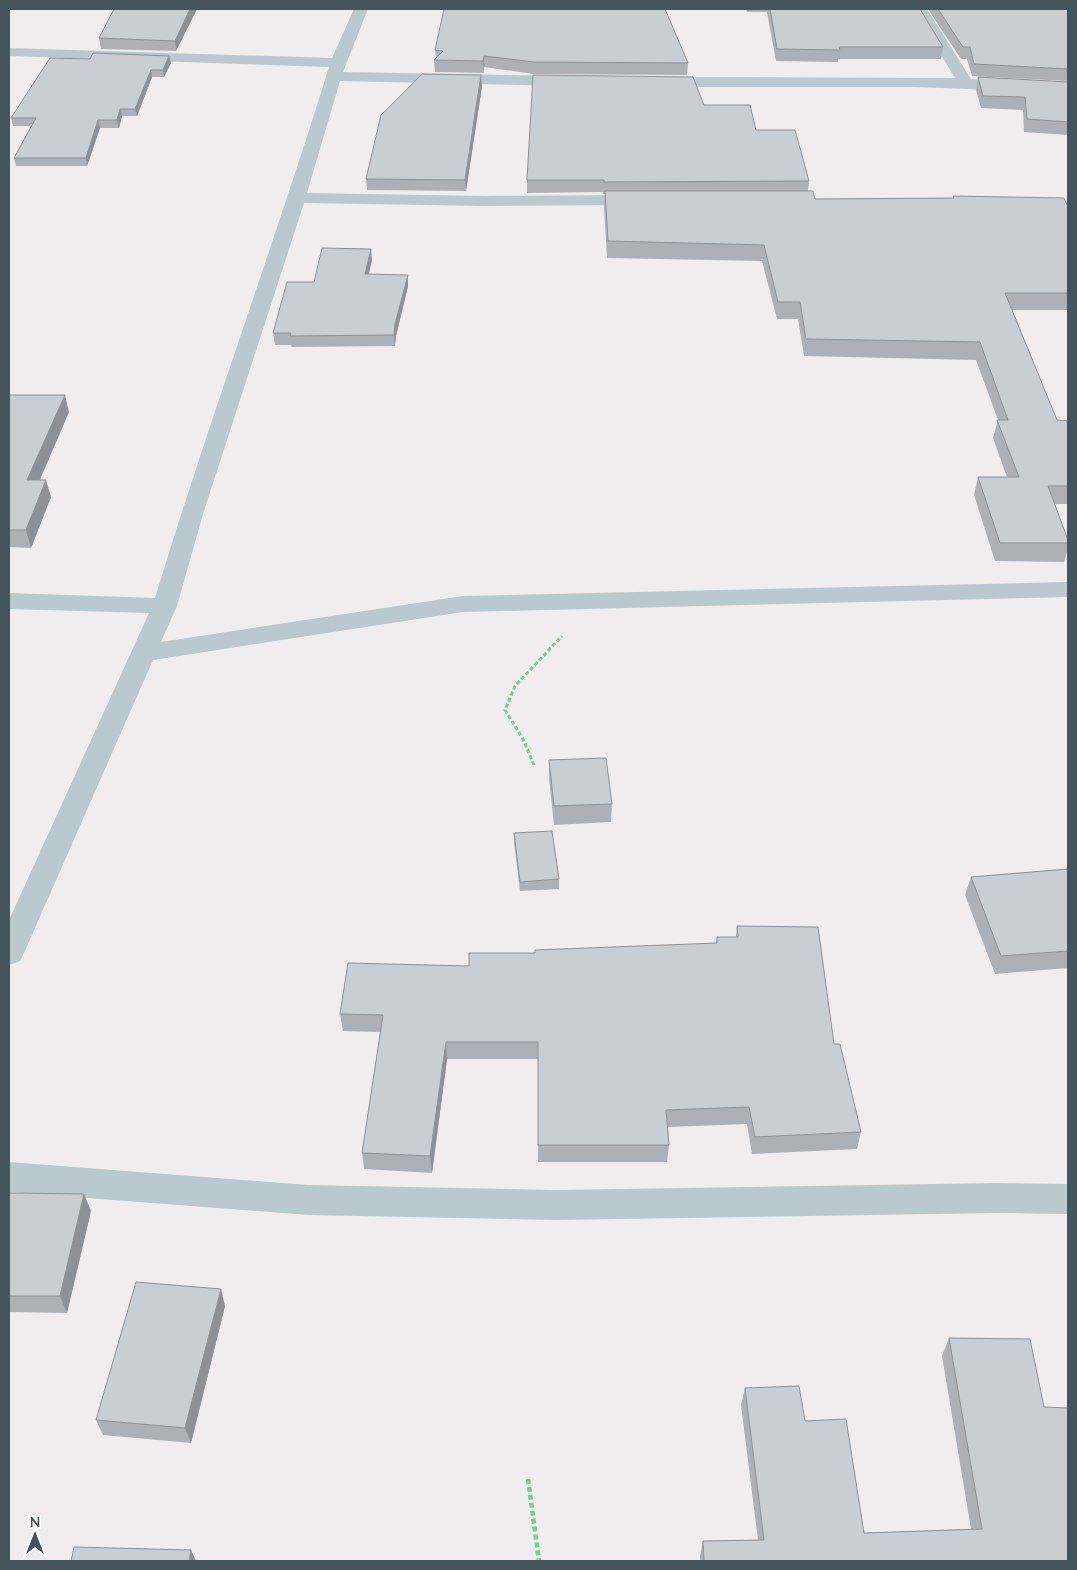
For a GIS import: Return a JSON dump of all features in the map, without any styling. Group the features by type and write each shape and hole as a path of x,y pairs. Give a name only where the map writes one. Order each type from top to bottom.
{"street":[{"path":"9,953 165,606 192,514 297,198 336,70 361,9"},
{"path":"920,9 965,82"},
{"path":"9,52 336,70 588,81"},
{"path":"644,82 850,80 965,82 1068,88"},
{"path":"297,198 486,201 654,200"},
{"path":"145,653 463,604 1068,590"},
{"path":"9,601 50,604 165,606"},
{"path":"9,1177 318,1200 555,1205 996,1198 1068,1199"}],"path":[{"path":"534,764 523,740 505,710 515,686 544,653 598,601"},
{"path":"528,1479 539,1561"}],"building":[{"path":"114,9 190,9 175,41 99,38"},
{"path":"444,9 665,9 688,63 534,62 484,56 483,61 434,60 443,51 435,50"},
{"path":"770,9 920,9 943,47 839,47 840,50 777,49"},
{"path":"938,9 1068,9 1068,69 974,64 970,47 963,47"},
{"path":"93,53 169,56 163,70 151,70 135,109 120,109 117,120 98,120 86,158 14,158 36,118 11,118 50,58 90,59"},
{"path":"422,74 481,75 465,180 366,179 381,115"},
{"path":"533,75 693,77 704,105 750,105 756,130 795,130 809,181 604,182 604,180 527,180"},
{"path":"978,77 1068,82 1068,122 1027,119 1025,97 983,96"},
{"path":"605,191 813,191 815,199 954,198 953,196 1064,198 1068,207 1068,293 1005,293 1057,420 1068,421 1068,486 1048,486 1068,543 1000,543 978,477 1019,477 997,420 1008,420 980,342 806,339 800,302 778,302 764,245 608,241"},
{"path":"322,248 371,249 365,274 408,275 395,324 394,335 290,336 291,333 273,333 287,282 314,282"},
{"path":"9,395 65,395 27,480 46,480 26,530 9,530"},
{"path":"606,758 612,804 554,806 549,760"},
{"path":"552,831 559,879 520,882 514,833"},
{"path":"1068,869 1068,951 1001,956 971,877"},
{"path":"737,926 818,927 834,1044 840,1044 861,1132 755,1137 749,1107 666,1110 669,1145 538,1145 538,1042 446,1042 430,1156 362,1153 383,1015 340,1014 348,963 469,966 469,953 535,953 535,950 717,943 717,937 738,937"},
{"path":"9,1193 84,1194 60,1296 9,1296"},
{"path":"136,1282 221,1289 185,1428 96,1420"},
{"path":"949,1338 1030,1339 1044,1407 1068,1408 1068,1561 704,1561 703,1541 764,1540 745,1388 799,1386 805,1421 846,1419 864,1533 982,1529"},
{"path":"74,1547 191,1550 189,1561 71,1561"}]}
